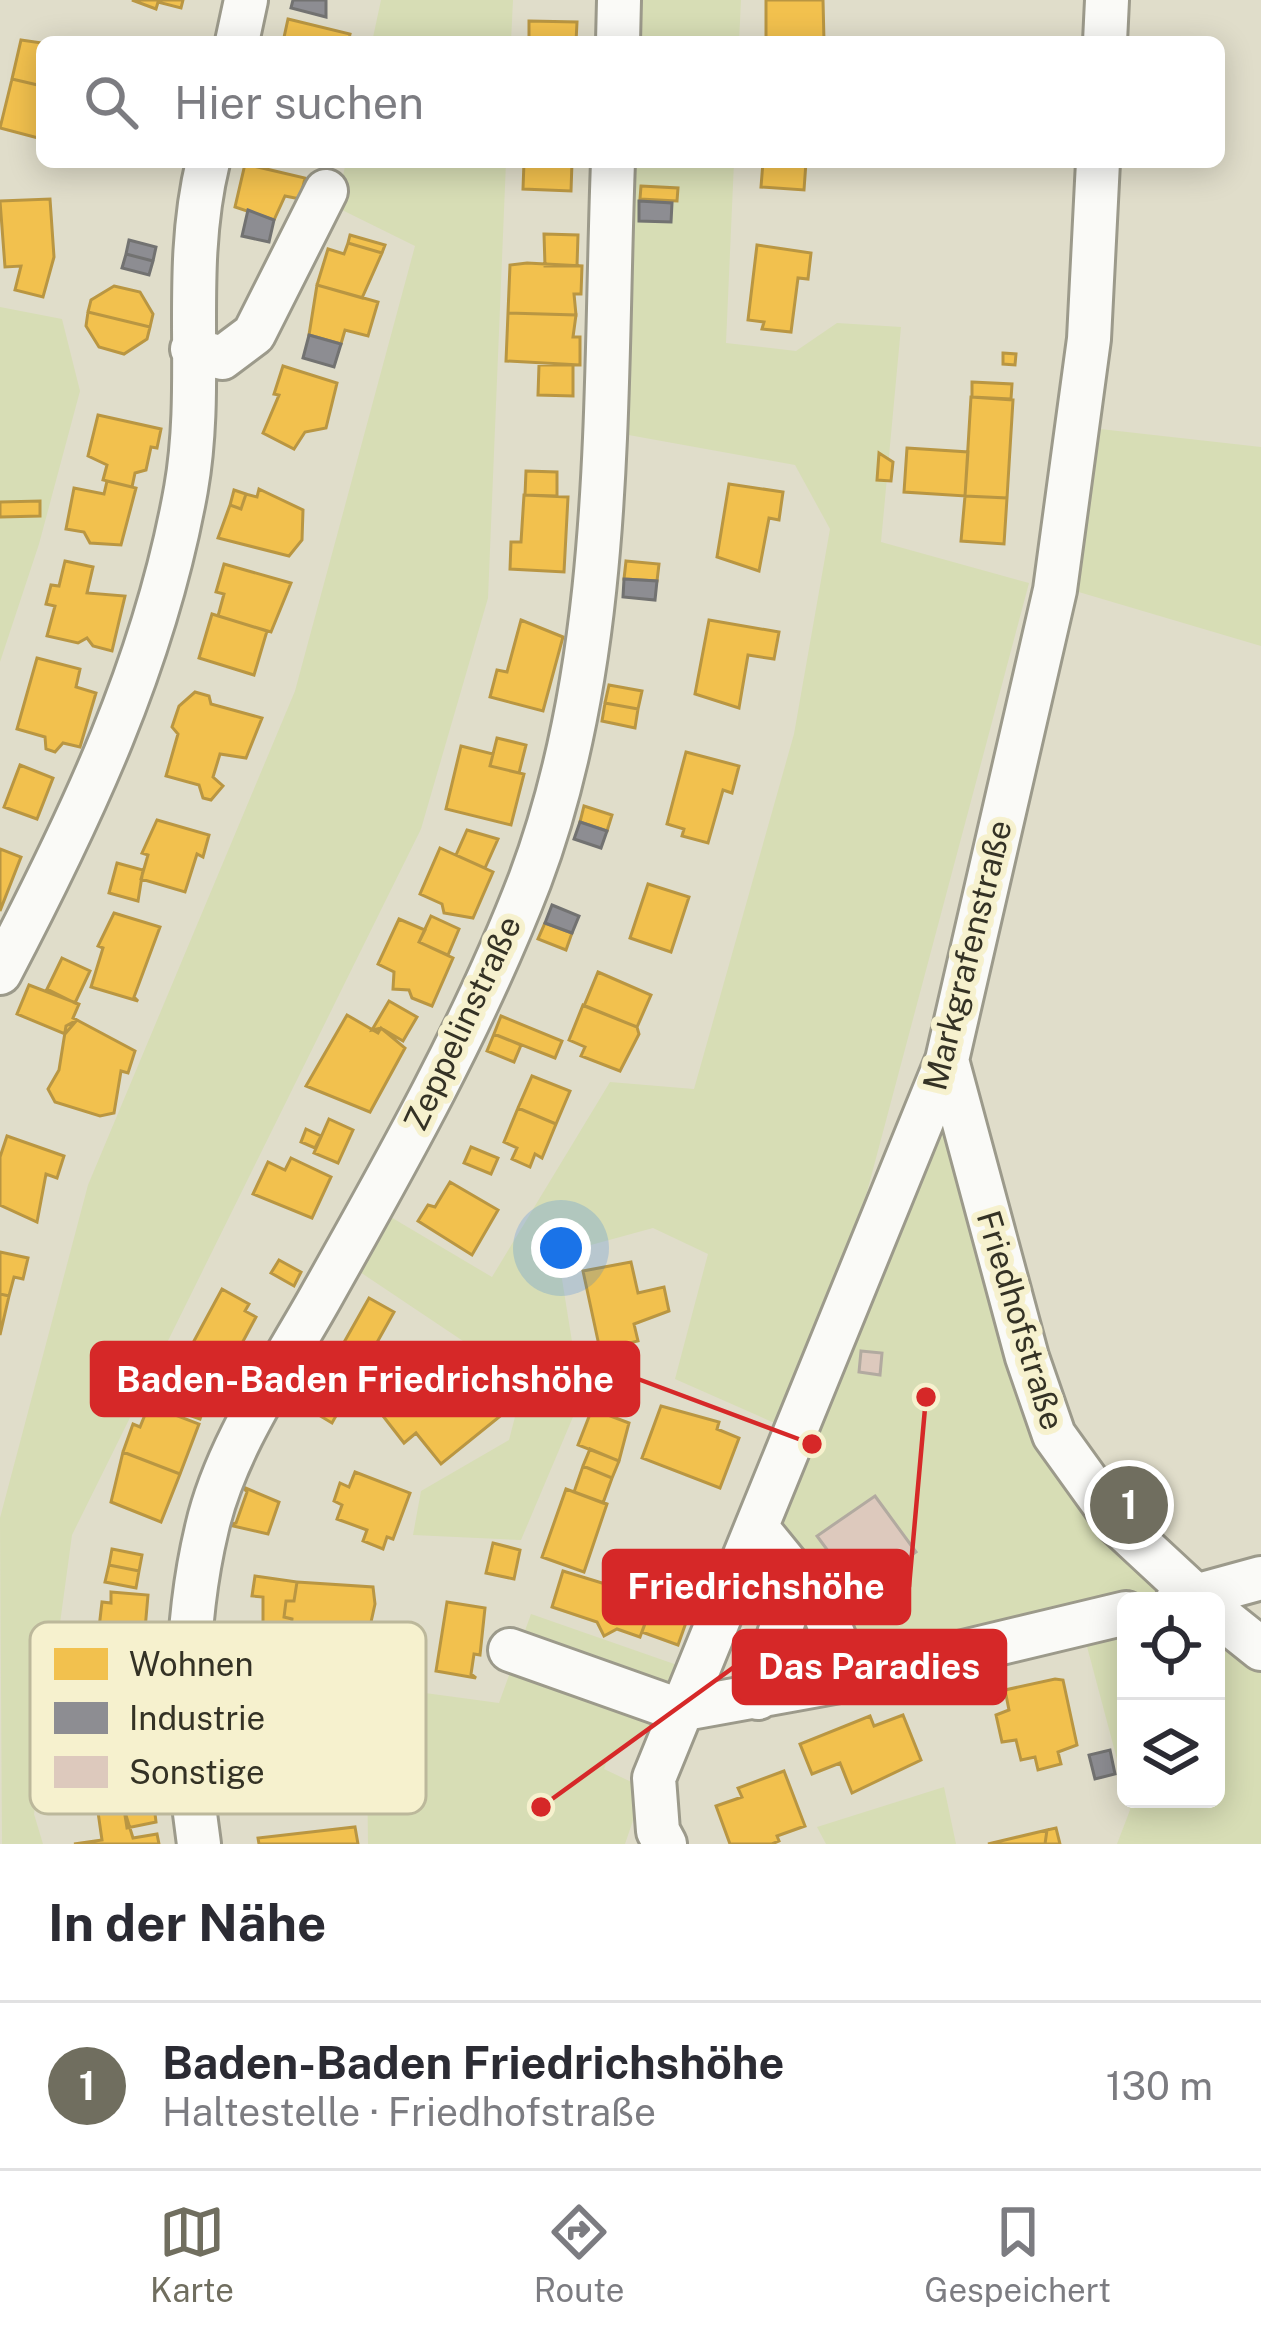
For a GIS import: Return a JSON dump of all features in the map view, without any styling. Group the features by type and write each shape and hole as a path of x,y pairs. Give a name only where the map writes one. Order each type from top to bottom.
{"street":[{"path":"238,36 246,0"},
{"path":"618,36 619,0"},
{"path":"1105,36 1107,0"},
{"path":"0,973 75,827 127,710 187,486 190,274 207,168"},
{"name":"Zeppelinstraße","path":"192,1622 207,1525 242,1438 447,1064 530,878 568,741 590,635 613,168"},
{"name":"Markgrafenstraße","path":"665,1844 658,1832 654,1778 947,1060 1054,590 1089,339 1098,168"},
{"path":"192,349 221,358 254,334 326,191"},
{"name":"Friedhofstraße","path":"947,1060 1027,1357 1054,1436 1118,1524 1187,1592"},
{"path":"758,1528 823,1609 851,1679"},
{"path":"758,1698 798,1577"},
{"path":"1225,1592 1261,1578"},
{"path":"510,1650 679,1709 851,1679 1117,1615"},
{"name":"Friedhofstraße","path":"1225,1623 1261,1649"},
{"name":"Zeppelinstraße","path":"196,1814 199,1844"}],"green space":[{"path":"381,0 513,0 511,36 373,36"},
{"path":"642,0 741,0 739,36 640,36"},
{"path":"345,168 506,168 488,598 421,829 72,1535 60,1622 30,1622 30,1814 34,1814 43,1844 2,1844 0,1518 88,1185 295,691 415,246 336,207"},
{"path":"632,168 734,168 726,343 796,351 837,323 901,327 881,542 1029,583 867,1192 779,1425 675,1379 708,1254 653,1228 558,1254 581,1398 521,1540 413,1535 421,1491 509,1440 524,1382 360,1272 389,1216 492,1277 610,1082 694,1089 794,734 830,529 795,465 623,434"},
{"path":"0,307 62,319 80,391 39,544 0,662"},
{"path":"1100,429 1261,447 1261,646 1072,590"},
{"path":"947,1060 1054,1435 1193,1592 1117,1592 1117,1759 1081,1624 851,1679 757,1528"},
{"path":"531,1614 680,1666 652,1730 609,1755 604,1769 644,1788 625,1844 368,1844 368,1814 426,1814 426,1693 499,1703"},
{"path":"1225,1620 1261,1649 1261,1844 1117,1844 1130,1810 1225,1808"},
{"path":"944,1787 956,1844 826,1844 817,1827"}],"building: Wohnen":[{"path":"132,0 183,0 181,8 158,2 156,9"},
{"path":"766,0 823,0 824,36 766,36"},
{"path":"288,19 350,34 350,36 284,36"},
{"path":"529,21 577,22 576,36 529,36"},
{"path":"21,40 36,42 36,85 12,79"},
{"path":"12,79 36,85 36,137 0,128"},
{"path":"244,168 305,178 300,199 285,196 274,220 235,207"},
{"path":"524,168 572,168 571,191 523,189"},
{"path":"763,168 806,168 804,190 761,187"},
{"path":"641,186 678,188 677,201 640,199"},
{"path":"50,199 54,257 43,297 15,290 21,266 5,267 0,201"},
{"path":"544,234 578,235 577,266 545,266"},
{"path":"350,235 385,245 382,253 348,243"},
{"path":"348,243 382,253 362,298 317,285 328,249 344,254"},
{"path":"757,245 811,253 808,279 798,278 791,332 762,329 764,322 748,320"},
{"path":"510,265 582,266 581,294 574,294 576,315 508,313"},
{"path":"317,285 378,302 368,336 345,330 341,344 309,335"},
{"path":"114,286 140,292 153,314 150,327 88,312 91,300"},
{"path":"88,312 150,327 147,339 124,354 99,347 86,326"},
{"path":"508,313 576,315 573,337 580,337 580,365 506,361"},
{"path":"1003,353 1016,354 1015,365 1003,364"},
{"path":"539,365 573,365 573,396 538,395"},
{"path":"283,366 337,383 326,428 305,432 294,449 263,433 279,395 274,394"},
{"path":"972,382 1012,384 1011,399 972,397"},
{"path":"971,397 1013,400 1007,498 965,496"},
{"path":"98,415 161,429 146,470 135,473 132,487 103,480 107,465 88,456"},
{"path":"907,448 968,452 965,496 904,492"},
{"path":"879,453 893,462 891,481 877,480"},
{"path":"526,471 557,472 557,496 525,495"},
{"path":"107,481 136,488 121,545 90,543 84,532 66,529 74,488 104,494"},
{"path":"729,484 783,492 779,520 769,518 759,571 717,557"},
{"path":"259,489 303,510 302,540 289,556 218,538 230,505 241,509 246,494 257,497"},
{"path":"234,490 246,494 241,509 230,505"},
{"path":"524,495 568,497 564,572 510,569 511,542 521,542"},
{"path":"965,496 1007,498 1004,544 961,541"},
{"path":"40,501 40,516 0,517 0,502"},
{"path":"65,561 93,567 87,593 125,596 112,651 93,646 87,638 78,643 47,636 55,606 46,604 51,585 59,586"},
{"path":"626,561 659,564 657,581 624,579"},
{"path":"224,564 291,583 271,632 218,616 224,594 216,592"},
{"path":"212,614 267,631 254,675 199,658"},
{"path":"521,620 563,637 543,711 490,697 497,670 507,672"},
{"path":"709,620 779,632 774,659 748,655 739,708 695,694"},
{"path":"37,658 80,669 76,687 96,693 80,747 63,743 55,752 46,749 45,737 17,729"},
{"path":"609,685 642,691 638,709 605,703"},
{"path":"195,692 209,696 211,704 262,718 246,758 220,754 213,777 223,786 211,800 203,798 199,785 166,776 178,734 172,727 179,706"},
{"path":"605,703 638,709 635,728 602,721"},
{"path":"497,738 526,745 519,773 490,766"},
{"path":"461,746 493,754 490,766 524,774 511,825 446,809"},
{"path":"686,752 739,766 732,793 723,790 708,843 682,836 684,829 667,824"},
{"path":"20,765 53,778 37,819 4,807"},
{"path":"584,806 612,815 607,831 580,822"},
{"path":"157,820 209,835 203,857 197,854 185,892 141,879 148,855 142,853"},
{"path":"467,830 498,839 485,868 456,855"},
{"path":"440,848 493,872 473,918 444,913 442,904 420,894"},
{"path":"0,849 21,857 0,911"},
{"path":"117,863 143,870 138,901 109,893"},
{"path":"648,884 689,897 671,952 630,938"},
{"path":"114,913 160,927 134,997 138,1001 91,987 103,948 98,946"},
{"path":"431,916 459,929 448,955 419,942"},
{"path":"399,919 425,930 419,942 453,958 432,1006 412,998 409,990 393,989 394,972 378,964"},
{"path":"545,923 572,933 566,950 538,939"},
{"path":"62,958 90,971 75,1003 47,989"},
{"path":"598,972 651,995 637,1027 584,1006"},
{"path":"29,985 79,1004 73,1018 77,1020 65,1034 17,1014"},
{"path":"389,1001 417,1017 403,1041 381,1028 372,1030"},
{"path":"583,1005 637,1027 639,1034 620,1071 581,1056 585,1047 569,1040"},
{"path":"347,1015 378,1033 381,1028 405,1048 370,1112 306,1086"},
{"path":"501,1016 562,1041 555,1058 494,1034"},
{"path":"77,1020 135,1051 128,1073 121,1071 114,1113 100,1116 55,1102 48,1089 59,1070 66,1026"},
{"path":"494,1034 521,1045 514,1062 487,1051"},
{"path":"532,1076 570,1091 556,1124 518,1108"},
{"path":"518,1108 556,1124 542,1158 535,1154 530,1167 512,1159 517,1148 504,1142"},
{"path":"329,1119 353,1130 338,1163 314,1153"},
{"path":"306,1129 321,1136 315,1148 301,1142"},
{"path":"7,1136 64,1156 57,1178 46,1174 37,1222 0,1205 0,1157"},
{"path":"471,1147 498,1158 491,1174 464,1163"},
{"path":"291,1158 331,1177 312,1218 253,1194 268,1162 285,1170"},
{"path":"450,1182 498,1210 472,1255 418,1221 428,1205 435,1207"},
{"path":"0,1252 28,1258 23,1279 14,1277 9,1296 0,1294"},
{"path":"279,1260 301,1272 294,1286 271,1273"},
{"path":"631,1262 638,1293 664,1287 669,1311 634,1324 638,1341 600,1350 583,1271"},
{"path":"222,1289 249,1304 245,1311 256,1317 232,1362 217,1354 213,1360 194,1341"},
{"path":"0,1294 9,1296 0,1335"},
{"path":"369,1298 394,1312 332,1423 307,1408"},
{"path":"632,1343 637,1368 607,1374 601,1350"},
{"path":"433,1346 448,1365 431,1379 441,1391 468,1369 504,1413 441,1464 416,1433 404,1443 369,1398"},
{"path":"181,1393 206,1402 200,1419 175,1410"},
{"path":"149,1405 199,1424 180,1474 123,1452 133,1424 140,1427"},
{"path":"661,1406 719,1422 717,1429 739,1438 720,1488 642,1458"},
{"path":"592,1409 629,1423 619,1461 578,1445"},
{"path":"590,1449 619,1461 612,1478 583,1466"},
{"path":"123,1452 180,1474 161,1522 111,1502"},
{"path":"583,1466 612,1478 603,1503 574,1492"},
{"path":"355,1472 410,1493 393,1539 387,1537 383,1549 363,1541 367,1530 337,1519 342,1505 334,1501 340,1483 349,1487"},
{"path":"243,1487 279,1502 268,1534 229,1525 236,1523 247,1492"},
{"path":"566,1489 607,1504 584,1572 542,1557"},
{"path":"493,1543 520,1550 514,1579 486,1573"},
{"path":"112,1549 142,1555 139,1571 109,1565"},
{"path":"109,1565 139,1571 136,1588 105,1582"},
{"path":"563,1571 654,1599 640,1637 617,1629 604,1636 597,1622 552,1607"},
{"path":"255,1576 297,1582 294,1601 286,1601 284,1617 292,1622 263,1622 263,1597 252,1596"},
{"path":"675,1581 698,1589 678,1645 642,1632 654,1599 667,1604"},
{"path":"297,1582 373,1587 375,1604 371,1622 292,1622 284,1617 286,1601 294,1601"},
{"path":"111,1592 148,1595 146,1622 100,1622 102,1602 111,1603"},
{"path":"447,1602 485,1608 480,1655 474,1654 471,1674 476,1678 436,1671"},
{"path":"1063,1680 1077,1745 1058,1752 1061,1764 1038,1770 1035,1757 1021,1760 1016,1740 1002,1742 996,1715 1009,1710 1005,1690"},
{"path":"903,1715 921,1760 852,1793 840,1763 812,1774 800,1744 870,1716 874,1726"},
{"path":"784,1771 805,1826 777,1836 779,1841 772,1844 730,1844 716,1806 742,1797 738,1788"},
{"path":"98,1814 126,1814 133,1838 157,1834 159,1844 74,1844 102,1840"},
{"path":"125,1814 155,1814 156,1822 127,1828"},
{"path":"355,1827 358,1844 259,1844 258,1838"},
{"path":"1056,1828 1060,1844 1045,1844 1047,1830"},
{"path":"1047,1830 1045,1844 988,1844"}],"building: Industrie":[{"path":"293,0 326,0 326,17 291,8"},
{"path":"639,201 672,203 671,222 639,221"},
{"path":"248,210 274,220 269,242 242,236"},
{"path":"129,240 156,247 153,261 126,254"},
{"path":"126,254 153,261 149,275 122,268"},
{"path":"309,335 341,344 334,367 303,358"},
{"path":"624,579 657,581 655,600 623,597"},
{"path":"580,822 607,831 601,848 574,839"},
{"path":"552,905 579,916 572,933 545,923"},
{"path":"1110,1750 1115,1774 1095,1779 1089,1755"}],"building: Sonstige":[{"path":"861,1351 882,1353 880,1375 859,1372"},
{"path":"875,1496 916,1552 859,1593 817,1536"}],"place":[{"name":"Friedrichshöhe","path":"926,1397"},
{"name":"Baden-Baden Friedrichshöhe","path":"812,1444"},
{"name":"Baden-Baden Friedrichshöhe","path":"1129,1505"},
{"name":"Das Paradies","path":"541,1807"}]}
